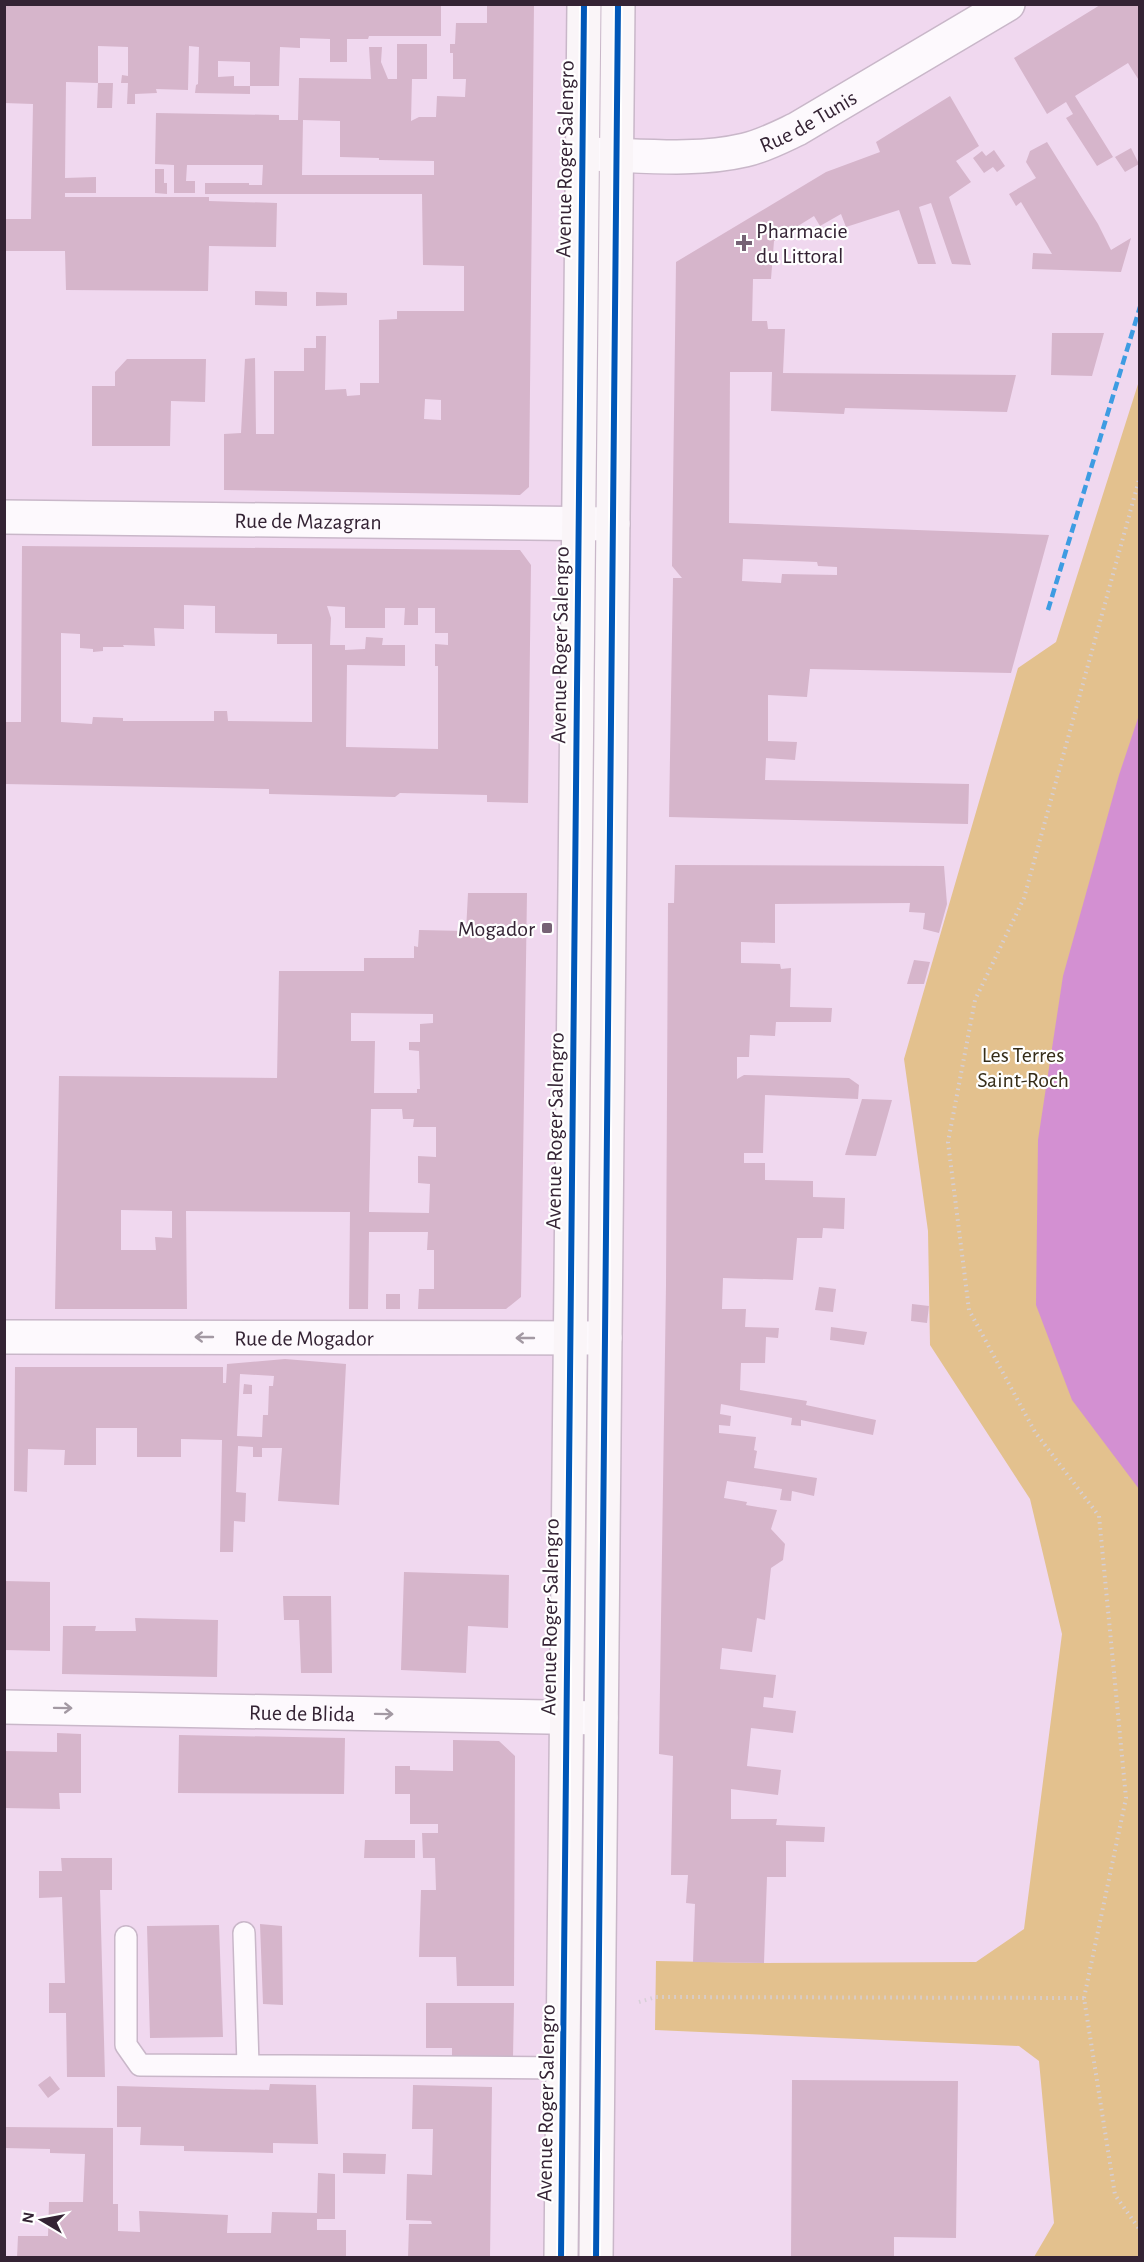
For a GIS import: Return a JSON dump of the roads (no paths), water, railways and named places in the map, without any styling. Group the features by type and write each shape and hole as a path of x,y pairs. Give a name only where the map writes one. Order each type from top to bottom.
{"main road":[{"name":"Avenue Roger Salengro","path":"561,2258 584,4"},
{"path":"596,2258 618,4"}],"street":[{"name":"Rue de Tunis","path":"582,154 724,155 748,150 797,129 1008,4"},
{"name":"Rue de Mazagran","path":"4,517 613,524"},
{"name":"Rue de Mogador","path":"4,1336 605,1338"},
{"name":"Rue de Blida","path":"4,1707 601,1718"}],"lane":[{"path":"244,1933 248,2066"},
{"path":"126,1937 126,2045 140,2065 563,2068"}],"place":[{"name":"Pharmacie du Littoral","path":"744,243"},
{"name":"Mogador","path":"547,928"}],"park label":[{"name":"Les Terres Saint-Roch","path":"1023,1066"}]}
